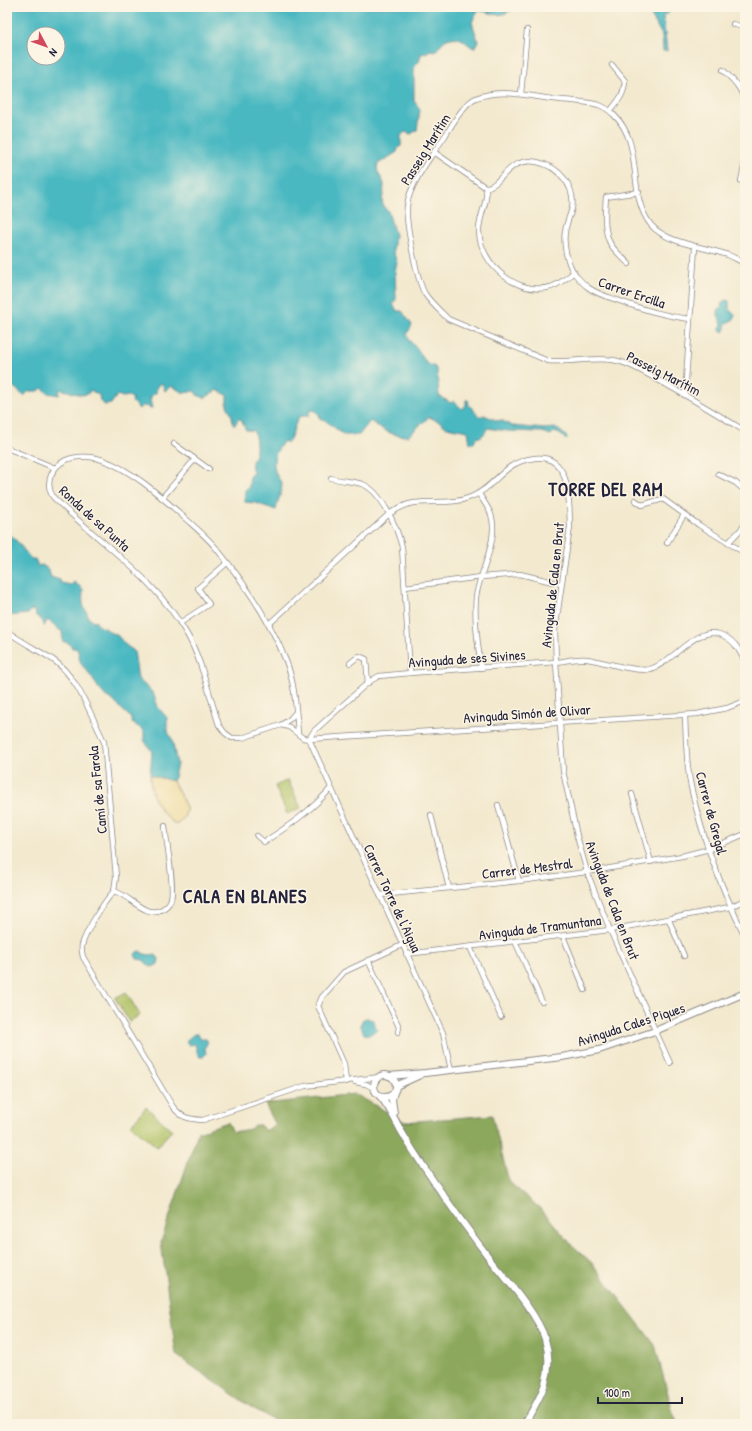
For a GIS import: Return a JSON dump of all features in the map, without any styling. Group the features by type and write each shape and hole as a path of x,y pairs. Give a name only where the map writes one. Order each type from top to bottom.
{"street":[{"path":"733,24 745,28"},
{"path":"521,94 527,30"},
{"path":"610,111 624,91 625,81 612,65"},
{"path":"723,70 736,83 744,97 745,103"},
{"name":"Passeig Marítim","path":"745,264 728,255 695,247 660,232 652,226 641,203 631,144 626,132 618,119 610,111 601,106 584,102 521,94 487,94 474,98 465,107 434,152 410,194 407,206 418,277 425,294 438,310 448,318 548,361 563,362 578,360 612,360 627,364 685,395 745,431"},
{"path":"434,152 488,187 480,219 479,233 487,257 501,275 520,285 541,288 550,287 560,283 574,272"},
{"name":"Carrer Ercilla","path":"488,187 494,184 509,169 524,162 538,162 559,173 567,183 572,197 572,208 565,231 565,244 567,256 574,272 589,288 602,295 646,310 690,319"},
{"path":"741,181 745,163"},
{"path":"629,264 611,244 604,216 606,197 638,192"},
{"path":"685,395 695,247"},
{"path":"174,444 209,470"},
{"path":"7,448 55,468"},
{"name":"Ronda de sa Punta","path":"296,712 290,719 281,725 242,738 232,738 225,733 219,725 202,666 188,636 170,609 136,570 53,497 49,490 50,475 60,463 71,458 81,456 96,458 124,471 162,498 201,533 227,563 248,591 269,624 287,662 293,685 296,712 298,733"},
{"name":"Avinguda de Cala en Brut","path":"269,624 389,514 400,507 414,503 456,502 471,498 479,494 511,466 532,459 543,458 559,466 566,478 570,510 570,527 561,584 556,631 556,662 563,771 577,836 587,872 610,930 670,1063"},
{"path":"162,498 195,459"},
{"path":"718,474 736,483 745,491"},
{"path":"331,478 340,481 362,484 376,493 396,528 402,547 410,673"},
{"path":"479,494 491,513 493,527 486,561 476,595 475,615 481,668"},
{"path":"635,500 642,505 663,499 684,515 745,553"},
{"path":"667,543 684,515"},
{"path":"728,543 745,525"},
{"path":"180,623 209,604 198,588 227,563"},
{"path":"405,587 482,577 520,574 561,584"},
{"name":"Camí de sa Farola","path":"7,631 54,660 67,674 79,690 101,734 104,742 116,877 114,891"},
{"name":"Avinguda de ses Sivines","path":"309,738 314,730 368,683 380,676 556,662 575,659 586,659 640,670 650,670 666,661 703,634 714,632 725,636 734,642 745,662"},
{"path":"350,663 359,656 366,659 368,683"},
{"name":"Avinguda Simón de Olivar","path":"309,738 685,715 713,712 745,701"},
{"name":"Carrer de Gregal","path":"685,715 688,768 691,787 709,849 730,907 745,936"},
{"path":"281,725 289,727 303,738 309,738"},
{"name":"Carrer Torre de l'Aigua","path":"309,738 443,1033 451,1070"},
{"path":"257,836 264,842 289,826 313,807 331,788"},
{"path":"632,794 651,862"},
{"path":"498,805 520,882"},
{"path":"431,815 449,888"},
{"path":"165,826 172,890 169,902 165,907 158,911 149,911 114,891 108,898 84,940 81,950 82,957 173,1106 180,1115 191,1119 203,1120 305,1086 346,1082 380,1077 384,1075 389,1076 395,1081 396,1089 392,1100 394,1116"},
{"name":"Carrer de Mestral","path":"380,895 520,882 651,862 709,849 745,834"},
{"name":"Avinguda de Tramuntana","path":"406,954 610,930 669,920 730,907 745,900"},
{"path":"669,920 684,956"},
{"path":"564,936 585,990"},
{"path":"515,942 542,1002"},
{"path":"346,1082 344,1064 318,1006 322,997 344,972 402,945"},
{"path":"470,947 500,1017"},
{"path":"368,960 399,1027 398,1032"},
{"name":"Avinguda Cales Piques","path":"389,1076 562,1058 599,1050 655,1031 745,993"},
{"name":"Avinguda Cales Piques","path":"396,1089 403,1082 425,1073"},
{"path":"375,1089 376,1080 380,1077"},
{"path":"352,1081 366,1084 375,1089 394,1116 420,1162 472,1235 538,1322 545,1338 548,1357 548,1373 542,1393 524,1424"},
{"path":"379,1095 388,1097 396,1089"}],"green space":[{"path":"288,780 301,808 287,814 275,786"},
{"path":"126,992 140,1015 129,1022 115,998"},
{"path":"355,1094 405,1122 492,1115 509,1182 542,1210 571,1244 592,1263 655,1345 673,1413 678,1424 281,1424 251,1407 176,1355 161,1242 198,1132 228,1122 233,1132 250,1129 255,1125 260,1125 265,1131 276,1125 265,1104"},
{"path":"146,1107 172,1130 157,1147 131,1125"}],"sand":[{"path":"150,775 173,781 186,807 185,815 176,825 160,809 152,791"}],"water":[{"path":"7,7 515,7 510,11 501,14 493,14 478,10 472,22 478,41 474,48 459,38 454,38 444,41 434,51 430,50 421,54 419,62 416,64 414,69 414,101 420,109 417,130 411,134 405,132 401,136 401,146 398,148 397,152 378,164 377,170 384,184 384,195 382,198 383,206 388,211 395,235 393,251 397,263 395,270 396,299 393,304 397,311 402,311 412,325 407,334 409,340 419,351 426,363 435,367 437,371 439,396 451,403 454,401 462,409 466,405 466,400 468,400 469,405 480,417 484,415 498,421 501,420 512,426 546,429 554,428 559,430 568,438 566,440 560,434 554,432 551,435 542,432 507,431 487,428 483,435 476,438 474,443 470,443 468,431 446,427 440,422 429,417 408,436 392,434 370,421 359,435 344,435 325,420 320,419 319,414 314,410 309,411 309,416 300,416 289,440 287,443 284,441 275,456 274,467 278,478 282,483 276,510 256,503 245,502 245,490 249,487 250,475 253,474 252,464 256,451 254,431 246,430 241,419 238,419 235,425 233,424 232,416 227,405 227,395 217,390 205,398 197,395 195,391 184,393 171,386 165,391 162,383 157,386 156,393 152,395 150,400 152,408 150,409 147,406 142,406 139,409 132,402 133,399 129,396 123,397 117,395 111,404 105,405 100,401 99,395 90,390 88,394 81,395 60,389 59,395 48,393 42,388 39,391 29,391 24,396 7,381"},
{"path":"637,7 668,8 668,14 664,14 663,16 667,51 663,51 662,35 650,14 642,10 640,13 637,12"},
{"path":"725,300 729,301 729,309 735,315 734,319 725,324 726,329 724,332 720,330 722,325 718,314 719,309 722,308 721,304"},
{"path":"7,536 12,536 31,559 35,559 38,566 42,565 48,569 51,577 60,580 61,583 71,585 74,582 83,589 83,604 88,618 94,621 95,620 97,624 117,635 125,645 134,651 138,679 153,693 158,707 167,718 167,730 172,739 177,764 173,781 150,775 152,752 144,740 144,732 132,723 130,717 102,692 81,664 76,648 72,648 69,643 63,642 62,631 47,620 44,627 40,618 36,616 35,611 31,610 28,614 7,616"},
{"path":"140,951 147,955 156,956 159,959 158,964 151,967 143,960 137,959 135,954"},
{"path":"366,1018 373,1020 377,1030 369,1035 364,1034 361,1026 362,1020"},
{"path":"194,1034 197,1034 201,1039 206,1039 208,1041 205,1048 206,1054 203,1057 198,1055 195,1044 189,1045 187,1043 187,1040"}],"district":[{"name":"TORRE DEL RAM","path":"606,489"},
{"name":"CALA EN BLANES","path":"245,896"}]}
